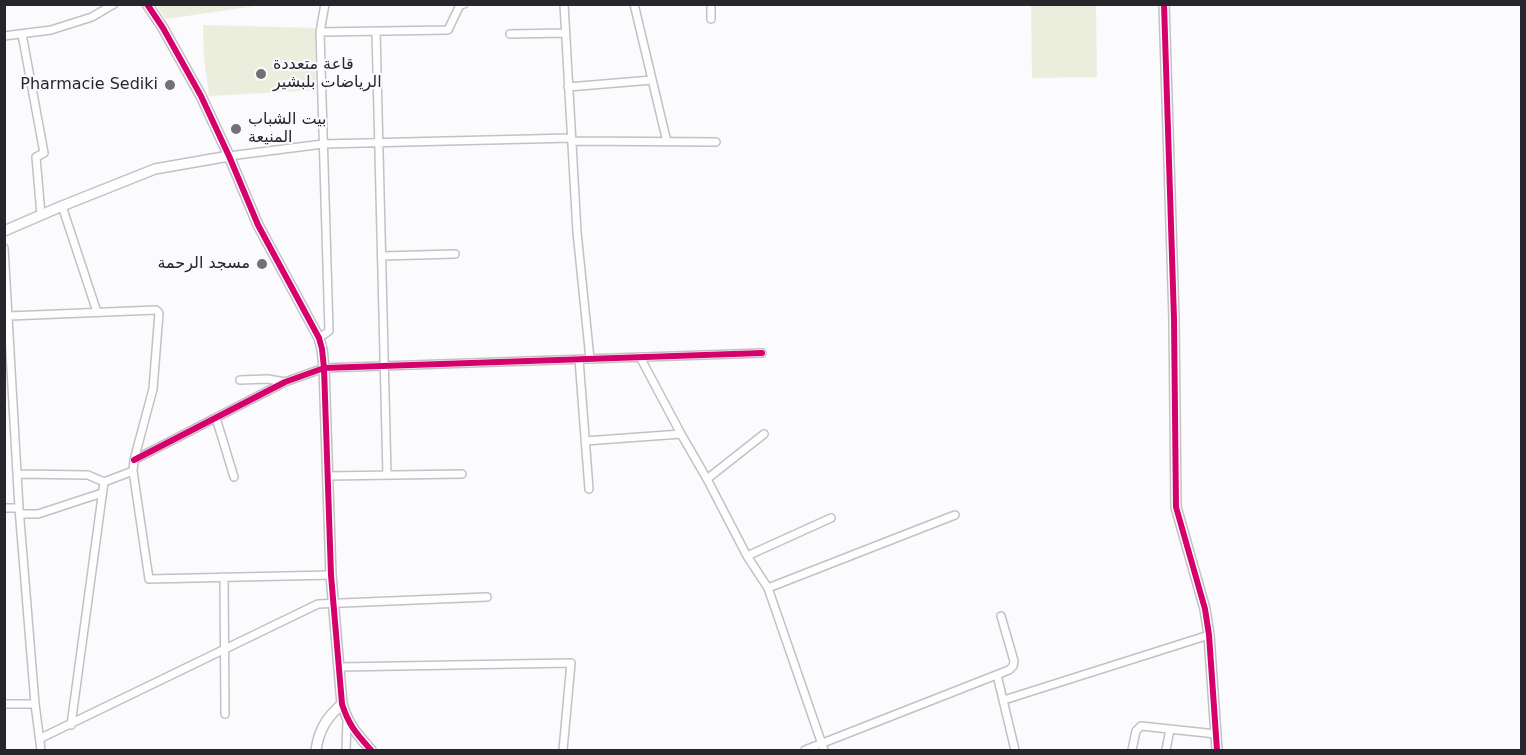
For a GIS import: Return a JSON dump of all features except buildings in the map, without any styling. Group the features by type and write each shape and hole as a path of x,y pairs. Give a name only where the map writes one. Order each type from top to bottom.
{"street":[{"path":"4,36 51,30 92,18 114,4"},
{"path":"147,4 184,64 229,156 258,225 320,338 324,368 331,575 342,704 352,729 371,750"},
{"path":"320,338 329,331 320,32 325,4"},
{"path":"320,32 448,30 460,5 464,4"},
{"path":"564,4 577,232 590,358"},
{"path":"634,4 667,142"},
{"path":"711,4 711,19"},
{"path":"1164,4 1174,319 1176,507 1205,609 1217,750"},
{"path":"376,31 387,475"},
{"path":"510,34 565,33"},
{"path":"22,34 44,153 36,157 41,215"},
{"path":"568,87 652,80"},
{"path":"4,231 155,170 229,156 322,144 572,139 716,142"},
{"path":"62,206 97,312"},
{"path":"4,248 20,511 35,704 41,750"},
{"path":"382,255 455,254"},
{"path":"9,316 156,310 159,314 153,389 133,471 149,579 331,575"},
{"path":"134,460 285,382 324,368 762,353"},
{"path":"640,357 747,556 768,588 823,748"},
{"path":"579,359 589,489"},
{"path":"240,380 268,379 285,382"},
{"path":"216,418 234,477"},
{"path":"585,441 681,434"},
{"path":"707,478 764,434"},
{"path":"18,474 88,475 104,482 133,471"},
{"path":"327,476 462,474"},
{"path":"71,725 104,482"},
{"path":"4,508 38,514 102,493"},
{"path":"768,588 954,515"},
{"path":"747,556 831,518"},
{"path":"224,577 225,714"},
{"path":"40,738 318,604 487,597"},
{"path":"805,750 823,748 1009,670 1014,664 1001,616"},
{"path":"1004,700 1209,635"},
{"path":"339,667 571,663 563,750"},
{"path":"997,675 1016,750"},
{"path":"4,704 35,704"},
{"path":"316,750 322,730 331,714 342,704"},
{"path":"346,750 347,720"},
{"path":"1132,750 1136,731 1144,725 1216,734"},
{"path":"1166,750 1170,729"}],"green space":[{"path":"156,5 262,5 166,19"},
{"path":"1031,5 1096,5 1097,77 1032,78"},
{"name":"قاعة متعددة الرياضات بلبشير","path":"203,25 315,28 316,90 209,96"}],"cycle path":[{"path":"147,4 201,96 258,225 319,338 324,368 331,575 342,704 351,724 371,750"},
{"path":"1164,4 1174,319 1176,507 1205,609 1217,750"},
{"path":"134,460 285,382 324,368 762,353"}],"place":[{"name":"قاعة متعددة الرياضات بلبشير","path":"261,74"},
{"name":"Pharmacie Sediki","path":"170,85"},
{"name":"بيت الشباب المنيعة","path":"236,129"},
{"name":"مسجد الرحمة","path":"262,264"}]}
